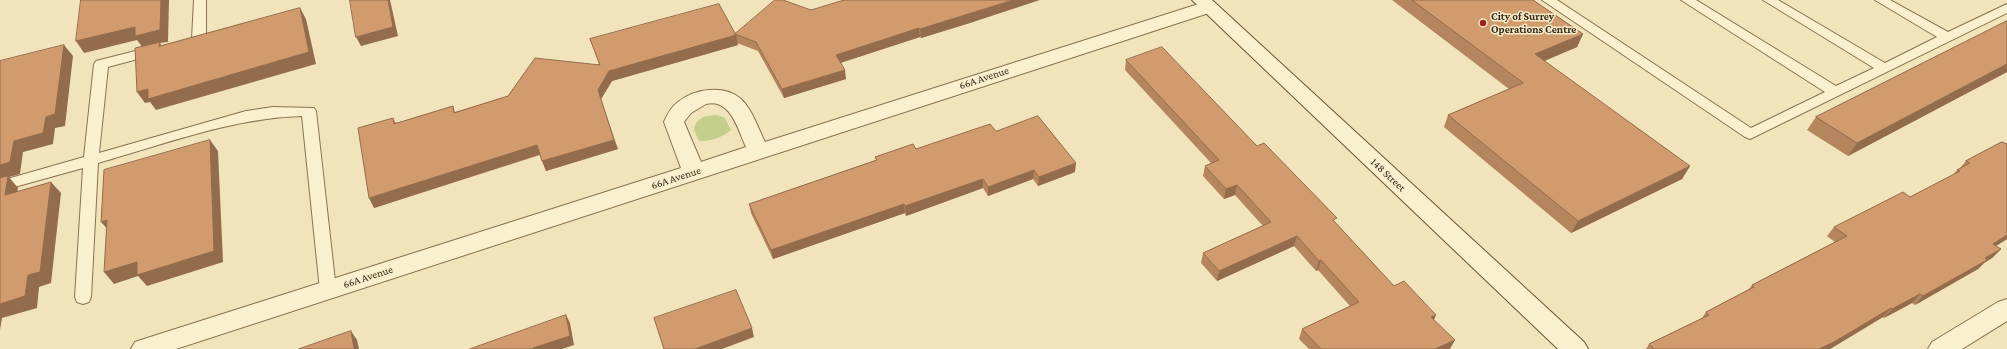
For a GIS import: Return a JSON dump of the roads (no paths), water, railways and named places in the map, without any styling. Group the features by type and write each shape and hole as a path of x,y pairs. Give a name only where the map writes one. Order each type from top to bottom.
{"street":[{"name":"66A Avenue","path":"144,349 759,151 1204,3"},
{"name":"148 Street","path":"1204,3 1575,349"},
{"path":"694,172 674,122 682,108 699,100 719,98 734,105 759,151"},
{"path":"1941,349 2007,309"}],"lane":[{"path":"199,39 200,0"},
{"path":"1548,0 1750,134 2007,8"},
{"path":"1687,0 1836,92"},
{"path":"1769,0 1884,68"},
{"path":"1881,0 1947,37"},
{"path":"184,43 213,36"},
{"path":"83,297 91,160 101,64 169,47"},
{"path":"0,186 246,116 273,112 308,111 328,290"}],"place":[{"name":"City of Surrey Operations Centre","path":"1483,23"}]}
